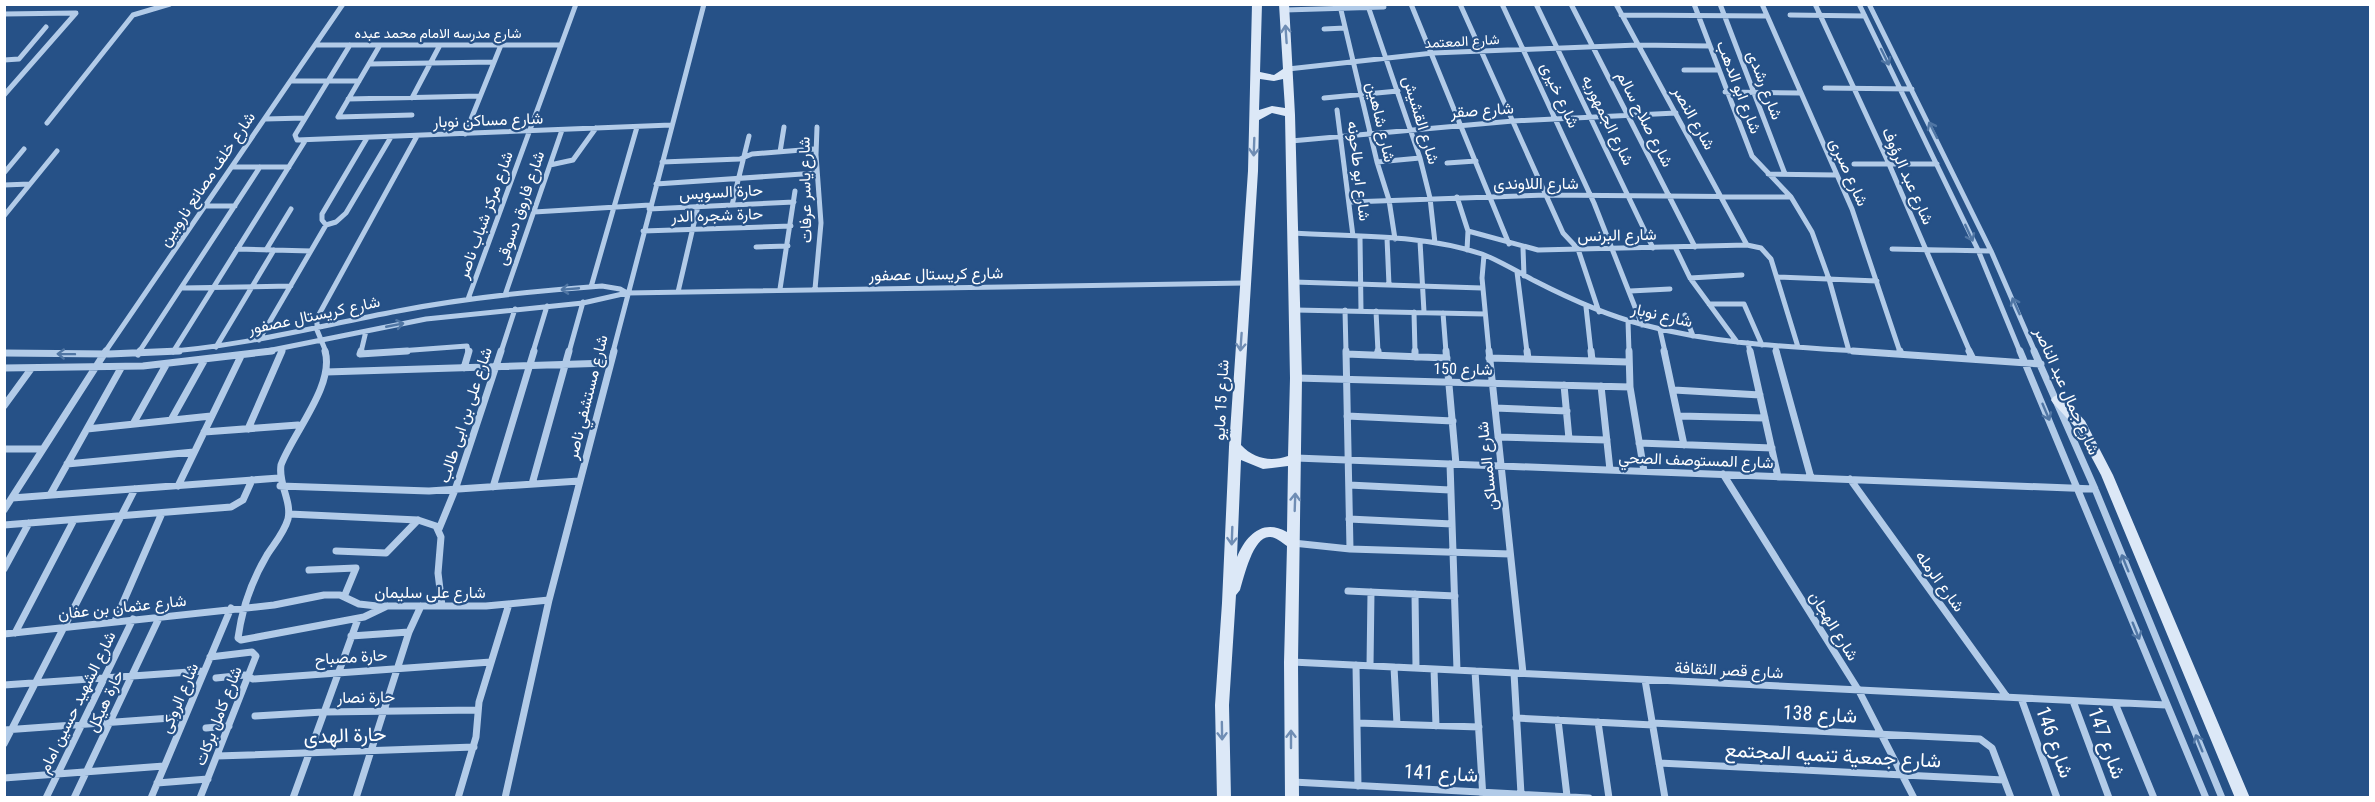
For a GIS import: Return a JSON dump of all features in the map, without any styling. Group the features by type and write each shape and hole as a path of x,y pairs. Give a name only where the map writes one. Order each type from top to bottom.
{"main road":[{"name":"شارع 15 مايو","path":"1224,798 1222,705 1255,118 1257,4"},
{"path":"1284,7 1291,141 1296,378 1291,662 1292,798"},
{"path":"1256,74 1273,79 1282,76 1288,69"},
{"path":"1255,118 1268,110 1283,111 1290,115"},
{"path":"2057,400 2076,416 2107,475 2243,798"},
{"path":"1235,447 1244,456 1264,464 1281,464 1296,458"},
{"path":"1229,603 1248,544 1254,538 1270,532 1279,533 1293,543"}],"street":[{"path":"47,123 133,15 146,9 161,8 170,4"},
{"name":"شارع خلف مصانع ناروبين","path":"4,510 103,355 343,4"},
{"name":"شارع مركز شباب ناصر","path":"468,299 576,4"},
{"name":"شارع مستشفي ناصر","path":"505,798 549,600 704,4"},
{"path":"1411,4 1433,53 1509,244"},
{"path":"1461,4 1563,232 1578,249 1599,312"},
{"name":"شارع خيرى","path":"1502,4 1592,196 1642,325"},
{"name":"شارع الجمهوريه","path":"1536,4 1653,248"},
{"name":"شارع صلاح سالم","path":"1571,4 1695,247"},
{"name":"شارع النصر","path":"1616,4 1723,197 1747,245"},
{"name":"شارع ابو الدهب","path":"1694,4 1725,92 1752,156 1791,197 1812,232 1829,279 1849,351"},
{"name":"شارع رشدى","path":"1720,4 1785,174"},
{"name":"شارع صبرى","path":"1762,4 1866,245 1901,354"},
{"name":"شارع عبد الرؤوف","path":"1815,4 1889,164 1973,359"},
{"name":"شارع جمال عبد الناصر","path":"1859,4 1978,250 2205,798"},
{"name":"شارع جمال عبد الناصر","path":"1869,4 1991,250 2095,489 2222,798"},
{"path":"1284,7 1341,10 1384,7"},
{"name":"شارع القشيش","path":"1369,9 1420,158 1430,198 1435,243"},
{"name":"شارع شاهين","path":"1341,10 1377,162 1389,200 1395,239"},
{"path":"4,14 76,13 4,95"},
{"path":"1621,15 1767,16"},
{"path":"1790,15 1865,16"},
{"path":"4,60 18,60 46,27"},
{"path":"1324,29 1345,28"},
{"name":"شارع مدرسه الامام محمد عبده","path":"315,45 561,45"},
{"path":"173,352 305,141 297,140 295,135 350,45"},
{"path":"380,45 339,117 412,115"},
{"path":"412,98 440,45"},
{"path":"465,134 501,45"},
{"name":"شارع المعتمد","path":"1288,69 1433,53 1638,45 1709,46"},
{"path":"369,64 494,62"},
{"path":"1684,70 1718,70"},
{"path":"291,81 359,81"},
{"path":"1826,88 1912,89"},
{"path":"1324,99 1398,91"},
{"path":"1725,92 1800,93"},
{"path":"348,99 480,96"},
{"name":"شارع ابو طاحونه","path":"1337,110 1357,236 1361,311"},
{"name":"شارع صقر","path":"1291,141 1461,124 1676,113"},
{"path":"265,119 305,118"},
{"name":"شارع مساكن نوبار","path":"305,141 671,125"},
{"path":"591,287 637,127"},
{"path":"780,152 784,127"},
{"name":"شارع ياسر عرفات","path":"816,289 821,228 814,149 817,127"},
{"path":"550,165 573,160 596,128"},
{"name":"شارع فاروق دسوقى","path":"505,295 562,130"},
{"path":"387,606 358,619 240,640 242,607 258,571 284,529 289,514 288,502 280,482 280,466 298,425 322,384 326,372 328,355 316,329 316,318 417,136"},
{"path":"732,205 749,136"},
{"path":"259,340 326,225 336,222 346,213 391,137"},
{"path":"326,225 322,220 322,214 367,138"},
{"path":"4,173 24,149"},
{"path":"662,162 743,158 750,154 814,149"},
{"path":"5,215 57,151"},
{"path":"1377,162 1420,158"},
{"path":"1447,163 1476,161"},
{"path":"1854,164 1937,164"},
{"path":"232,167 289,167"},
{"path":"138,354 260,167"},
{"path":"656,184 817,173"},
{"path":"1768,174 1836,175"},
{"path":"4,185 30,184"},
{"path":"780,289 795,190"},
{"name":"شارع اللاوندى","path":"1350,202 1546,195 1791,197"},
{"path":"1457,197 1468,231 1467,250"},
{"name":"حارة السويس","path":"534,212 614,207 794,202"},
{"path":"206,206 235,206"},
{"path":"678,292 698,206"},
{"path":"266,250 291,210"},
{"name":"حارة شجره الدر","path":"644,231 791,226"},
{"name":"شارع البرنس","path":"1468,231 1523,248 1747,245 1768,253 1777,277"},
{"name":"شارع نوبار","path":"1293,233 1420,241 1467,250 1484,255 1599,312 1660,330 1694,336 1748,344 2041,364"},
{"path":"1387,238 1389,285"},
{"path":"1420,241 1424,312"},
{"path":"756,247 788,246"},
{"path":"1675,247 1689,278 1737,342"},
{"path":"1523,248 1524,276"},
{"path":"237,249 311,251"},
{"path":"1892,249 1991,250"},
{"path":"216,347 274,250"},
{"name":"شارع المساكن","path":"1484,255 1482,288 1523,674"},
{"path":"1517,272 1528,359"},
{"path":"1689,278 1742,275"},
{"path":"1798,347 1777,277 1877,280"},
{"path":"1294,282 1482,288"},
{"name":"شارع كريستال عصفور","path":"4,368 94,369 204,361 323,341 451,315 583,302 627,293 1245,283"},
{"path":"181,288 291,286"},
{"name":"شارع كريستال عصفور","path":"4,353 103,355 173,352 259,340 468,299 612,286 627,293"},
{"path":"1630,291 1670,289"},
{"path":"532,484 583,302"},
{"path":"1709,304 1744,304 1762,345"},
{"path":"493,487 547,306"},
{"path":"1586,307 1592,360"},
{"name":"شارع على بن ابى طالب","path":"439,529 455,490 515,309"},
{"path":"1295,310 1485,314"},
{"path":"1345,310 1350,549"},
{"path":"1376,311 1378,356"},
{"path":"1414,312 1415,357"},
{"path":"1443,313 1453,421 1453,464 1450,490 1457,670"},
{"path":"1685,315 1694,336"},
{"path":"1628,321 1629,387 1644,471"},
{"path":"1660,330 1684,445"},
{"path":"366,331 360,354 467,346 469,349 464,368"},
{"path":"1748,344 1778,477"},
{"path":"1775,346 1810,478"},
{"path":"248,429 283,348"},
{"path":"1346,354 1447,357"},
{"path":"178,486 241,356"},
{"path":"1489,358 1628,362"},
{"path":"171,420 204,361"},
{"path":"326,372 609,363"},
{"path":"133,424 166,365"},
{"path":"50,495 121,368"},
{"path":"4,406 32,369"},
{"name":"شارع 150","path":"1296,378 1629,387"},
{"path":"1564,385 1569,439"},
{"path":"1601,386 1610,470"},
{"path":"1674,390 1760,395"},
{"path":"1495,408 1567,411"},
{"path":"87,429 211,416"},
{"path":"1347,416 1453,421"},
{"path":"1679,416 1765,418"},
{"path":"204,432 298,425"},
{"path":"1498,437 1607,440"},
{"path":"1639,443 1772,448"},
{"path":"4,449 43,449"},
{"path":"67,464 194,452"},
{"name":"شارع المستوصف الصحي","path":"1296,458 2095,489"},
{"name":"شارع الهجان","path":"1723,474 1859,691 1914,798"},
{"name":"شارع الرمله","path":"1850,479 2007,698"},
{"path":"12,498 252,480 420,491 579,481"},
{"path":"4,525 235,506 243,500 252,480"},
{"path":"1349,485 1450,490"},
{"path":"4,744 8,730 36,683 135,489"},
{"path":"115,621 162,513"},
{"path":"289,514 427,521 439,529 442,537 438,568 442,606"},
{"path":"1349,519 1452,524"},
{"path":"15,633 74,520"},
{"path":"336,551 386,553 418,520"},
{"path":"4,569 28,524"},
{"path":"1293,543 1350,549 1510,554"},
{"path":"309,570 355,567 344,597"},
{"path":"1348,591 1455,596"},
{"path":"1370,666 1371,592"},
{"path":"1415,594 1416,668"},
{"name":"شارع على سليمان","path":"242,607 287,603 324,595 344,597 360,604 387,606 509,604 549,600"},
{"path":"458,798 474,747 478,710 509,604"},
{"path":"356,798 409,632 421,606"},
{"name":"شارع عثمان بن عفان","path":"4,634 242,607"},
{"name":"شارع الروكى","path":"151,798 231,608"},
{"name":"حارة هيكل","path":"74,798 160,616"},
{"name":"شارع الشهيد حسين امام","path":"46,798 133,619"},
{"path":"293,798 358,619"},
{"path":"351,636 409,632"},
{"name":"شارع كامل بركات","path":"200,798 256,658 254,653 210,657"},
{"name":"حارة مصباح","path":"216,678 249,676 253,679 338,671 491,662"},
{"name":"شارع قصر الثقافة","path":"1291,662 2166,705"},
{"path":"1356,665 1358,786"},
{"path":"1394,667 1396,724"},
{"path":"1434,669 1436,726"},
{"path":"4,685 204,671"},
{"path":"1475,671 1483,795"},
{"path":"1514,673 1521,794"},
{"path":"1645,680 1665,798"},
{"name":"شارع 146","path":"2021,698 2057,798"},
{"name":"شارع 147","path":"2073,701 2109,798"},
{"path":"2115,703 2154,798"},
{"name":"حارة نصار","path":"255,716 384,710 478,710"},
{"path":"8,730 185,717"},
{"name":"شارع 138","path":"1516,718 1881,734 1985,741 1992,748 2004,780"},
{"path":"1558,720 1567,796"},
{"path":"1598,722 1609,798"},
{"path":"1357,723 1479,727"},
{"path":"206,728 229,726"},
{"name":"حارة الهدى","path":"217,756 474,747"},
{"name":"شارع جمعية تنميه المجتمع","path":"1659,763 2004,780"},
{"path":"4,778 164,766"},
{"path":"157,783 208,779"},
{"path":"2004,780 2011,798"},
{"name":"شارع 141","path":"1292,782 1483,795 1521,794 1589,798"}]}
